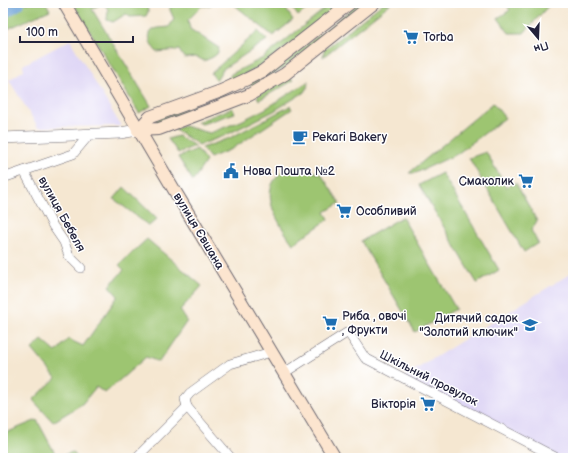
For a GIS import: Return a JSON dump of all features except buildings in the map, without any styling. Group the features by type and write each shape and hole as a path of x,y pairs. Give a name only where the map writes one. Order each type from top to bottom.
{"main road":[{"name":"вулиця Євшана","path":"64,3 138,130 335,458"},
{"path":"138,130 150,117 221,91 247,80 263,71 350,3"},
{"path":"138,130 158,130 260,89 285,74 374,3"}],"street":[{"path":"3,138 120,134 138,130"},
{"path":"3,178 73,154 89,135"},
{"name":"вулиця Бебеля","path":"24,170 53,226 64,242 69,256 81,268"},
{"name":"Шкільний провулок","path":"284,373 348,332 365,358 557,458"},
{"path":"231,458 187,407 185,399 190,393 230,364 271,352"},
{"path":"136,458 187,407"}],"shaded area":[{"path":"70,40 121,126 38,127 9,80 24,70 23,65"},
{"name":"Дитячий садок \"Золотий ключик\"","path":"573,272 573,458 557,458 402,378"}],"green space":[{"path":"24,3 46,3 50,10 3,31 3,15"},
{"path":"73,3 147,3 148,12 146,16 130,17 126,14 113,22 107,20 108,10 106,6 101,4 92,9 151,106 139,113"},
{"path":"178,3 214,3 208,6 202,6 188,20 190,29 219,48 218,53 213,57 204,61 197,57 184,58 179,50 157,52 153,47 149,38 151,32 156,28 169,27 174,19 170,10 170,5"},
{"path":"232,3 282,3 293,20 273,36"},
{"path":"289,3 314,3 298,16"},
{"path":"332,3 342,3 280,52 255,69 227,83 231,74 263,58"},
{"path":"359,3 366,3 284,68 252,87 250,83 285,62"},
{"path":"383,3 391,3 323,57 324,50"},
{"path":"505,3 551,3 524,33 509,33 498,18 510,10"},
{"path":"258,31 267,40 223,69 216,80 211,73"},
{"path":"289,78 294,80 259,100 257,96"},
{"path":"309,81 306,91 274,111 224,136 199,145 174,129 184,126 210,133 241,121 265,109"},
{"path":"224,94 227,98 157,125 154,120"},
{"path":"493,103 505,118 457,154 416,173 409,173"},
{"path":"290,106 292,109 232,149 210,158 202,148 230,138"},
{"path":"232,108 235,113 202,124 197,122"},
{"path":"178,136 195,146 178,153 168,139"},
{"path":"197,149 206,161 193,181 178,157"},
{"path":"486,152 506,187 516,183 537,221 531,230 538,243 524,252 469,158"},
{"path":"295,168 302,168 321,174 340,203 325,212 329,219 293,244 278,220 271,202 270,193 272,185 282,172"},
{"path":"442,173 499,270 477,283 419,185"},
{"path":"124,187 157,219 149,226 114,199"},
{"path":"402,217 456,309 415,332 361,241"},
{"path":"147,239 202,286 180,310 187,321 159,362 146,357 105,393 96,387 82,404 53,422 33,400 56,378 32,349 42,340 56,352 68,339 83,346 118,296 109,286 124,270 119,265"},
{"path":"37,420 57,457 73,452 77,458 11,458 8,452 3,454 3,434"}],"waterway":[{"path":"3,12 18,3"}],"place":[{"name":"Torba","path":"411,37"},
{"name":"Pekari Bakery","path":"300,137"},
{"name":"Нова Пошта №2","path":"231,171"},
{"name":"Смаколик","path":"526,181"},
{"name":"Особливий","path":"344,211"},
{"name":"Риба , овочі , Фрукти","path":"330,323"},
{"name":"Дитячий садок \"Золотий ключик\"","path":"530,325"},
{"name":"Вікторія","path":"428,404"}]}
